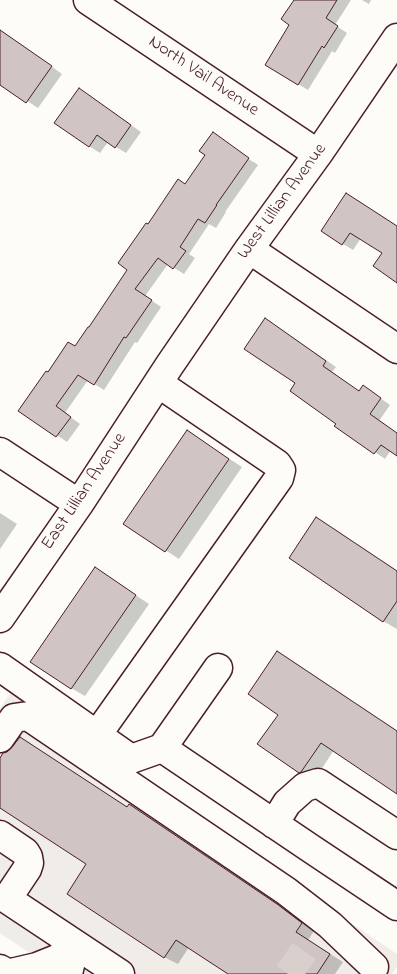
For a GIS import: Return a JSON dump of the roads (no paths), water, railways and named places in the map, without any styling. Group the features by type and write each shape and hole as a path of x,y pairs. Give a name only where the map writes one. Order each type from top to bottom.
{"street":[{"name":"North Vail Avenue","path":"88,0 318,154"},
{"name":"West Lillian Avenue","path":"163,374 397,38"},
{"path":"249,249 397,349"},
{"path":"97,735 279,478 281,470 277,464 163,374"},
{"name":"East Lillian Avenue","path":"0,618 79,504 163,374"},
{"path":"0,452 79,504"},
{"path":"0,667 132,759 162,748 218,668"},
{"path":"0,738 14,718 28,716 286,891 318,931 330,925 374,972"},
{"path":"162,748 397,906"},
{"path":"274,824 287,803 305,788 318,784 397,835"},
{"path":"0,835 25,852 29,863 7,899 120,974"},
{"path":"0,969 7,974 37,967 57,959 76,945"},
{"path":"68,974 76,945"}],"tunnel":[{"path":"288,974 312,940"}]}
